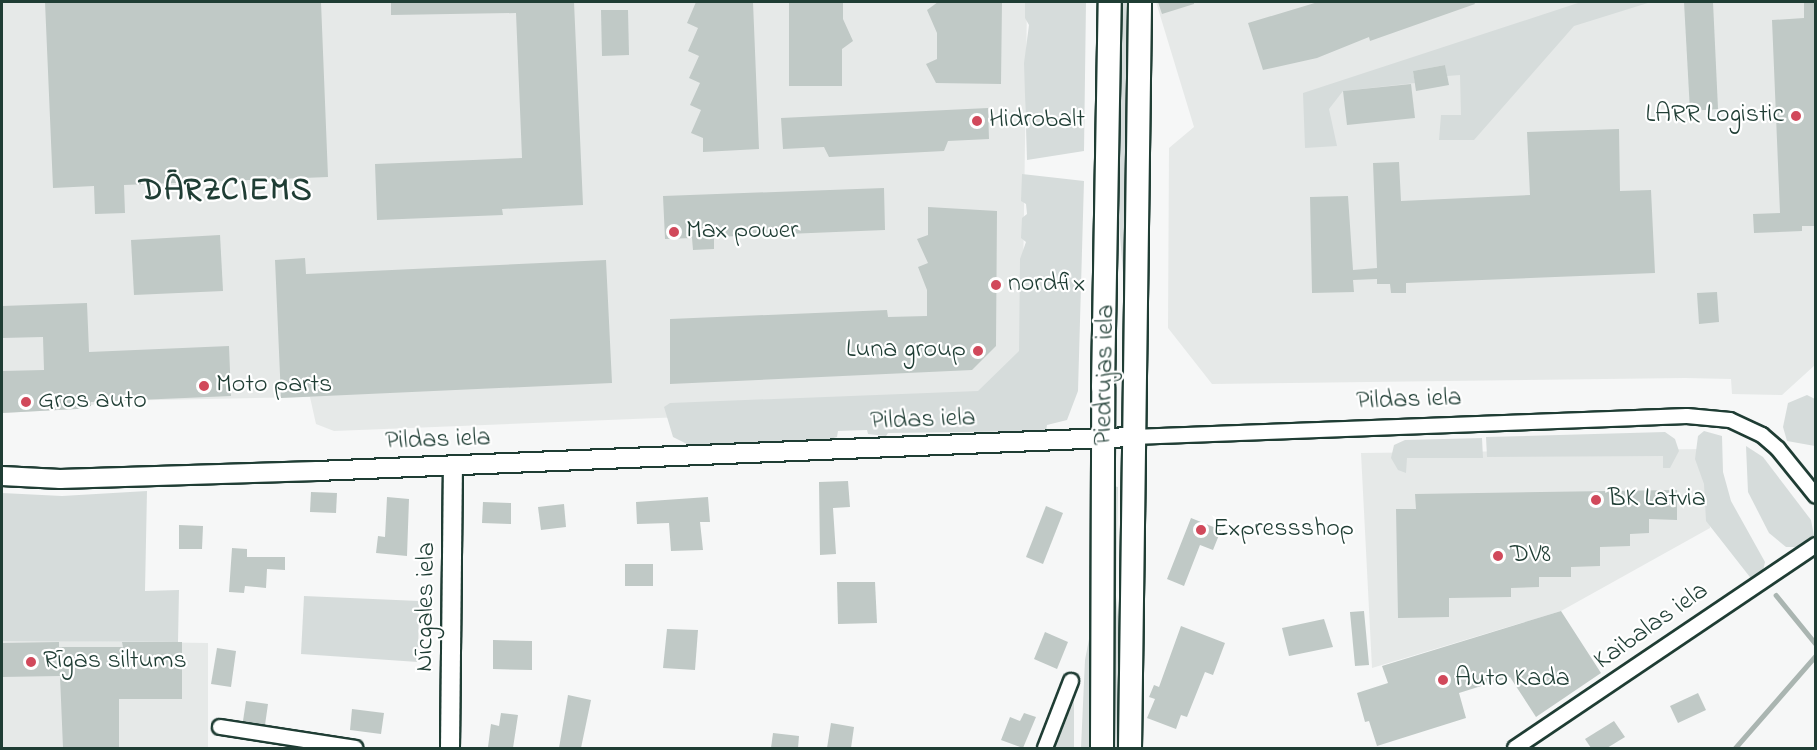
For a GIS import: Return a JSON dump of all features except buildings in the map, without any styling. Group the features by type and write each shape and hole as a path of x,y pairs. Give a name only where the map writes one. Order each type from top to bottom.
{"main road":[{"name":"Piedrujas iela","path":"1102,748 1103,439 1110,2"},
{"name":"Piedrujas iela","path":"1130,748 1140,2"}],"street":[{"name":"Pildas iela","path":"2,476 60,479 1687,416 1730,420 1762,435 1779,449 1815,496"},
{"name":"Nīcgales iela","path":"450,748 453,465"},
{"name":"Kaibalas iela","path":"1515,748 1815,545"},
{"path":"1045,748 1071,681"},
{"path":"220,727 355,748"}],"shaded area":[{"path":"2,2 1027,2 1022,353 978,405 334,431 316,424 310,397 107,401 77,409 2,413"},
{"path":"1025,2 1086,2 1084,151 1027,160 1024,63 1029,25 1025,18"},
{"path":"1120,2 1131,2 1127,383 1122,382 1124,285 1116,186"},
{"path":"1156,2 1815,2 1815,365 1782,395 1732,394 1731,379 1685,378 1212,384 1168,328 1169,148 1194,127"},
{"path":"1581,2 1651,2 1574,26 1474,140 1439,140 1441,115 1461,115 1460,75 1447,76 1445,65 1413,71 1415,83 1343,91 1329,109 1337,146 1305,148 1303,93"},
{"path":"1022,174 1084,181 1078,391 1067,420 1047,425 1046,431 888,433 886,436 868,434 867,430 838,431 837,437 827,440 691,446 673,437 664,407 670,403 978,391 1019,351 1020,259 1026,242 1021,238 1022,218 1027,214 1026,204 1021,201"},
{"path":"1807,395 1815,399 1815,446 1787,441 1783,427 1788,403"},
{"path":"1704,431 1722,436 1723,472 1731,501 1765,562 1763,571 1753,581 1706,521 1704,484 1695,459 1698,436"},
{"path":"1665,432 1675,439 1679,451 1670,468 1663,468 1663,456 1487,457 1486,437"},
{"path":"1482,438 1483,458 1407,458 1406,473 1398,470 1391,458 1394,445 1405,440"},
{"path":"1746,446 1763,457 1811,520 1814,536 1798,547 1786,547 1769,533 1748,492"},
{"path":"1708,449 1710,528 1561,611 1372,668 1361,453"},
{"path":"1113,486 1118,487 1116,596 1121,648 1122,748 1110,748"},
{"path":"147,491 145,591 179,590 178,642 2,641 2,493 62,496"},
{"path":"304,596 419,601 418,662 301,654"},
{"path":"1094,613 1093,748 1081,748 1085,660"},
{"path":"2,640 208,643 208,748 2,748"},
{"path":"1074,700 1074,748 1050,748 1068,703"}],"waterway":[{"path":"1776,595 1816,644"},
{"path":"1735,748 1816,655"}],"place":[{"name":"LARR Logistic","path":"1796,116"},
{"name":"Hidrobalt","path":"977,121"},
{"name":"Max power","path":"674,232"},
{"name":"nordfix","path":"996,285"},
{"name":"Luna group","path":"978,351"},
{"name":"Moto parts","path":"204,386"},
{"name":"Gros auto","path":"26,402"},
{"name":"BK Latvia","path":"1596,500"},
{"name":"Expressshop","path":"1201,530"},
{"name":"DV8","path":"1498,556"},
{"name":"Rīgas siltums","path":"31,662"},
{"name":"Auto Kada","path":"1443,680"}],"district":[{"name":"DĀRZCIEMS","path":"226,192"}]}
